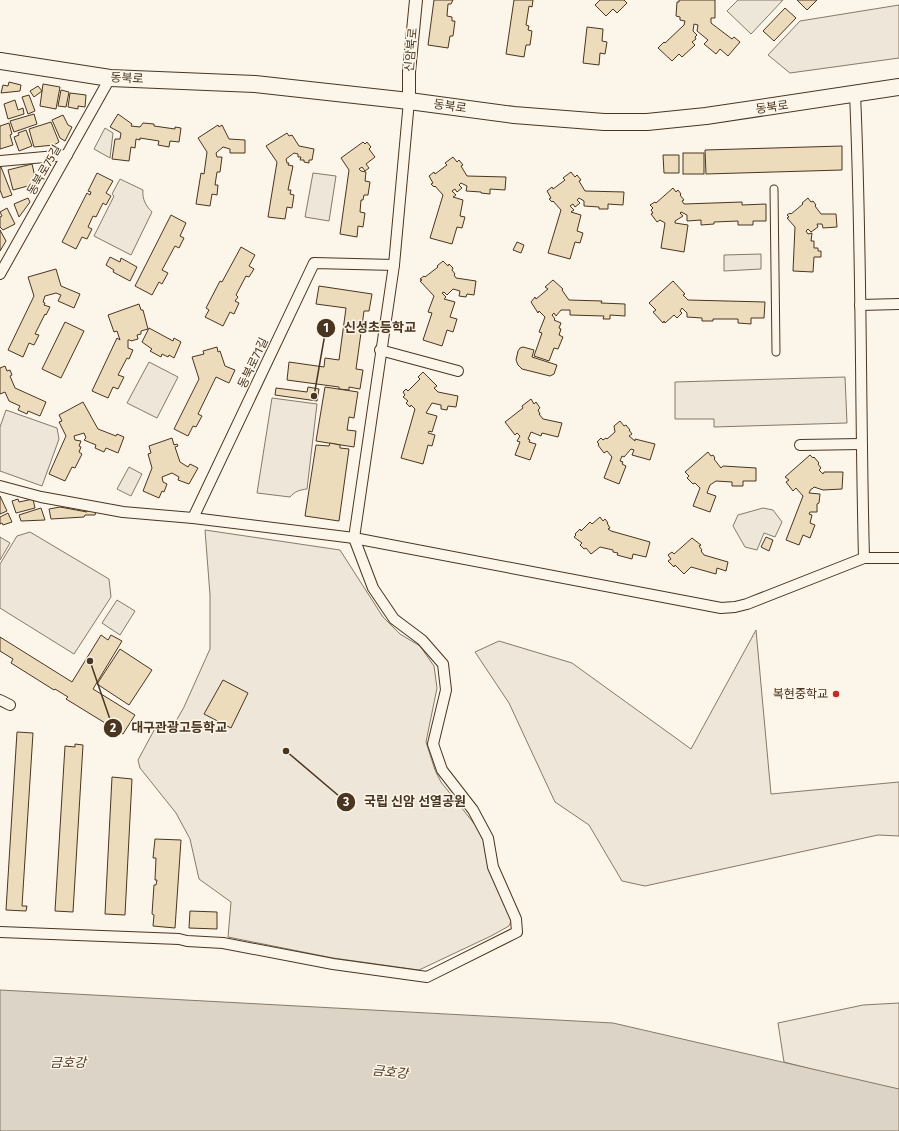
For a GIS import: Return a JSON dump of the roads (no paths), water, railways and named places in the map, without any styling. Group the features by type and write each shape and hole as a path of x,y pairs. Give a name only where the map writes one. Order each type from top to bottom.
{"main road":[{"name":"동북로","path":"0,60 110,78 255,84 409,100 514,115 604,122 647,122 706,116 856,94 899,86"}],"street":[{"name":"신암북로","path":"409,100 409,72 416,0"},
{"name":"동북로75길","path":"0,274 110,78"},
{"path":"856,94 859,177 861,444 864,558"},
{"path":"0,932 179,939 187,941 223,943 333,964 427,977 517,932 516,919 493,867 488,838 473,810 442,770 433,744 446,690 443,664 422,640 394,619 373,588 354,538 380,350 394,265 409,100"},
{"path":"0,161 67,155"},
{"path":"774,189 776,352"},
{"name":"동북로71길","path":"193,518 314,263 394,265"},
{"path":"860,306 899,304"},
{"path":"380,350 458,371"},
{"path":"800,445 861,444"},
{"path":"0,486 41,497 123,512 193,518 354,538 721,608 747,604 864,558 899,558"},
{"path":"0,700 10,705"}],"water":[{"name":"금호강","path":"0,990 613,1023 899,1089 899,1131 0,1131"}],"place":[{"name":"신성초등학교","path":"314,396"},
{"name":"대구관광고등학교","path":"90,661"},
{"name":"복현중학교","path":"836,694"},
{"name":"국립 신암 선열공원","path":"286,751"}]}
